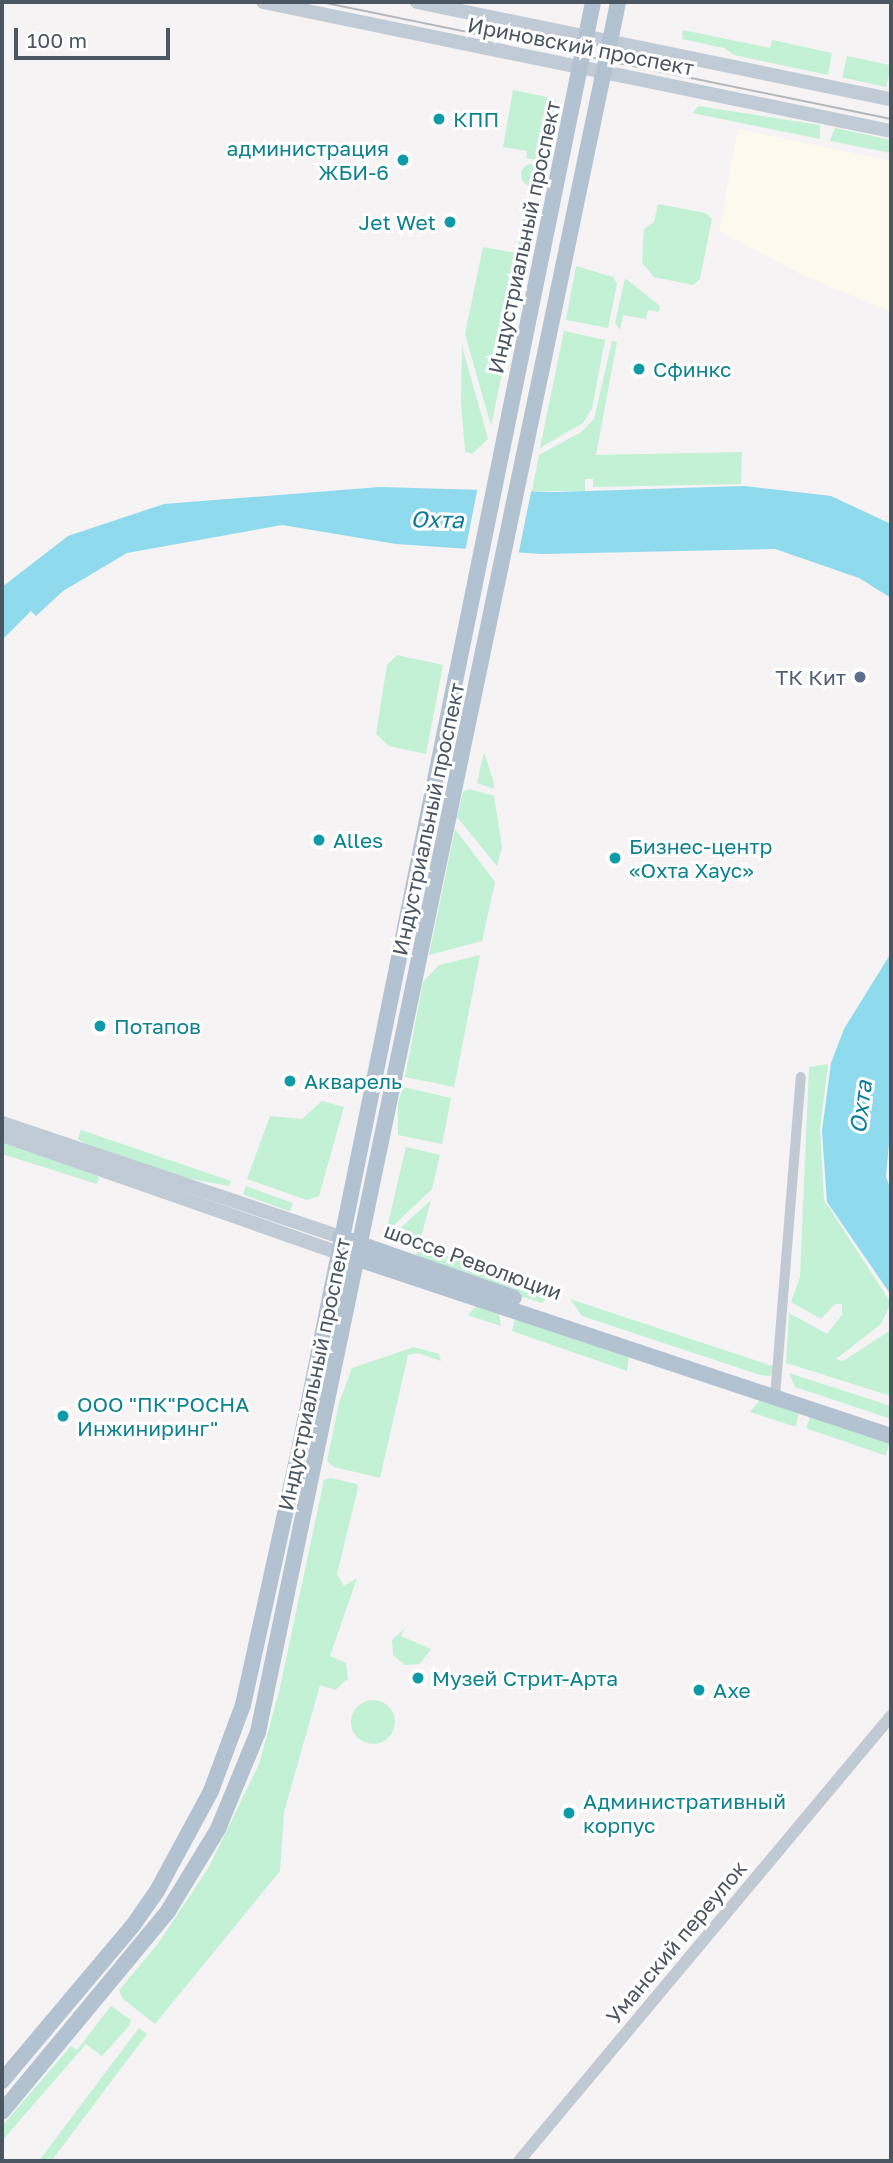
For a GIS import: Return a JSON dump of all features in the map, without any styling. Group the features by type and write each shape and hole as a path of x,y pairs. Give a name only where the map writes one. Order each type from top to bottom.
{"main road":[{"name":"Ириновский проспект","path":"263,2 891,131"},
{"name":"Ириновский проспект","path":"417,2 444,5 891,99"},
{"name":"Индустриальный проспект","path":"2,2081 134,1924 186,1842 219,1772 243,1705 262,1626 593,2"},
{"name":"Индустриальный проспект","path":"2,2112 168,1911 218,1829 246,1767 274,1672 618,2"},
{"path":"495,483 518,485"},
{"path":"476,576 499,578"},
{"name":"шоссе Революции","path":"2,1123 339,1245"},
{"name":"шоссе Революции","path":"2,1135 776,1392 891,1436"},
{"name":"шоссе Революции","path":"776,1392 891,1425"}],"street":[{"path":"776,1392 801,1077"},
{"name":"Уманский переулок","path":"519,2161 891,1716"}],"shaded area":[{"path":"738,129 891,161 891,312 804,276 719,231"}],"green space":[{"path":"683,30 770,48 772,40 832,53 828,75 734,55 724,48 682,39"},
{"path":"847,56 891,65 886,87 842,78"},
{"path":"513,90 556,99 544,161 526,158 527,151 503,147"},
{"path":"699,106 820,125 820,139 692,113"},
{"path":"835,128 891,140 891,153 830,141"},
{"path":"532,164 540,167 543,175 540,183 532,186 524,183 521,175 524,167"},
{"path":"526,204 537,206 491,426 465,334 483,247 516,253"},
{"path":"658,204 705,213 712,219 700,279 693,285 654,277 642,263 644,229 654,222"},
{"path":"576,266 613,277 617,284 608,328 566,320"},
{"path":"625,278 660,306 659,312 648,310 646,319 623,315 620,330 615,323"},
{"path":"564,331 605,340 592,408 583,423 540,448"},
{"path":"612,341 617,342 596,455 742,452 741,484 593,487 593,479 585,479 585,491 532,491 539,455 581,432 594,419"},
{"path":"462,346 488,439 472,454 465,452 461,402"},
{"path":"397,655 443,665 426,754 389,746 376,734 387,665"},
{"path":"484,752 494,783 494,789 477,783"},
{"path":"469,789 494,796 502,847 497,866 457,817 463,792"},
{"path":"455,829 495,882 482,941 429,955"},
{"path":"480,955 454,1087 405,1077 423,982 439,965"},
{"path":"828,1064 820,1129 824,1200 891,1303 881,1324 836,1359 843,1361 891,1330 891,1396 786,1363 789,1313 827,1334 842,1315 842,1304 835,1304 821,1319 791,1302 800,1277 809,1067"},
{"path":"403,1087 451,1098 442,1144 398,1135 398,1103"},
{"path":"322,1101 344,1107 319,1196 307,1200 247,1179 270,1116 302,1119"},
{"path":"81,1130 231,1181 229,1186 174,1176 89,1146 78,1139"},
{"path":"2,1142 92,1172 99,1178 97,1184 2,1154"},
{"path":"406,1147 440,1155 432,1189 391,1228 388,1224"},
{"path":"246,1186 293,1203 290,1212 243,1194"},
{"path":"431,1200 420,1241 396,1232"},
{"path":"419,1246 554,1293 542,1303 489,1286 416,1256"},
{"path":"570,1299 778,1368 770,1376 760,1375 582,1316"},
{"path":"477,1306 498,1309 501,1326 467,1315"},
{"path":"515,1318 629,1354 627,1371 512,1331"},
{"path":"414,1347 439,1354 441,1361 418,1353 408,1355 380,1478 334,1467 327,1461 339,1403 352,1368"},
{"path":"789,1373 891,1406 891,1419 795,1387"},
{"path":"760,1400 799,1411 796,1427 750,1412"},
{"path":"811,1414 890,1441 886,1456 806,1428"},
{"path":"331,1478 357,1484 358,1488 337,1574 344,1586 357,1578 330,1656 346,1663 348,1679 335,1690 320,1685 284,1812 280,1871 155,2024 122,1998 119,1990 157,1945 209,1867 259,1764 279,1692 324,1480"},
{"path":"404,1629 401,1636 431,1649 420,1664 405,1665 393,1655 392,1640"},
{"path":"373,1700 388,1707 395,1722 388,1737 373,1744 358,1737 351,1722 358,1707"},
{"path":"111,2006 131,2020 129,2026 102,2056 86,2044 2,2141 2,2126 71,2046 77,2050"},
{"path":"139,2028 147,2034 51,2161 39,2161"}],"water":[{"name":"Охта","path":"744,486 831,496 891,524 891,598 859,578 775,549 542,554 396,544 282,525 127,553 63,591 36,616 31,611 2,640 2,587 68,536 164,504 379,487 556,492"},
{"name":"Охта","path":"891,953 891,1120 886,1177 891,1190 891,1295 827,1202 822,1131 831,1063 844,1029"}],"pier":[{"path":"478,486 532,487 518,556 465,552"}],"tram line":[{"path":"321,2 891,119"}],"place":[{"name":"КПП","path":"439,119"},
{"name":"администрация ЖБИ-6","path":"403,160"},
{"name":"Jet Wet","path":"450,222"},
{"name":"Сфинкс","path":"639,369"},
{"name":"ТК Кит","path":"860,677"},
{"name":"Alles","path":"319,840"},
{"name":"Бизнес-центр «Охта Хаус»","path":"615,858"},
{"name":"Потапов","path":"100,1026"},
{"name":"Акварель","path":"290,1081"},
{"name":"ООО \"ПК\"РОСНА Инжиниринг\"","path":"63,1416"},
{"name":"Музей Стрит-Арта","path":"418,1678"},
{"name":"Ахе","path":"699,1690"},
{"name":"Административный корпус","path":"569,1813"}]}
